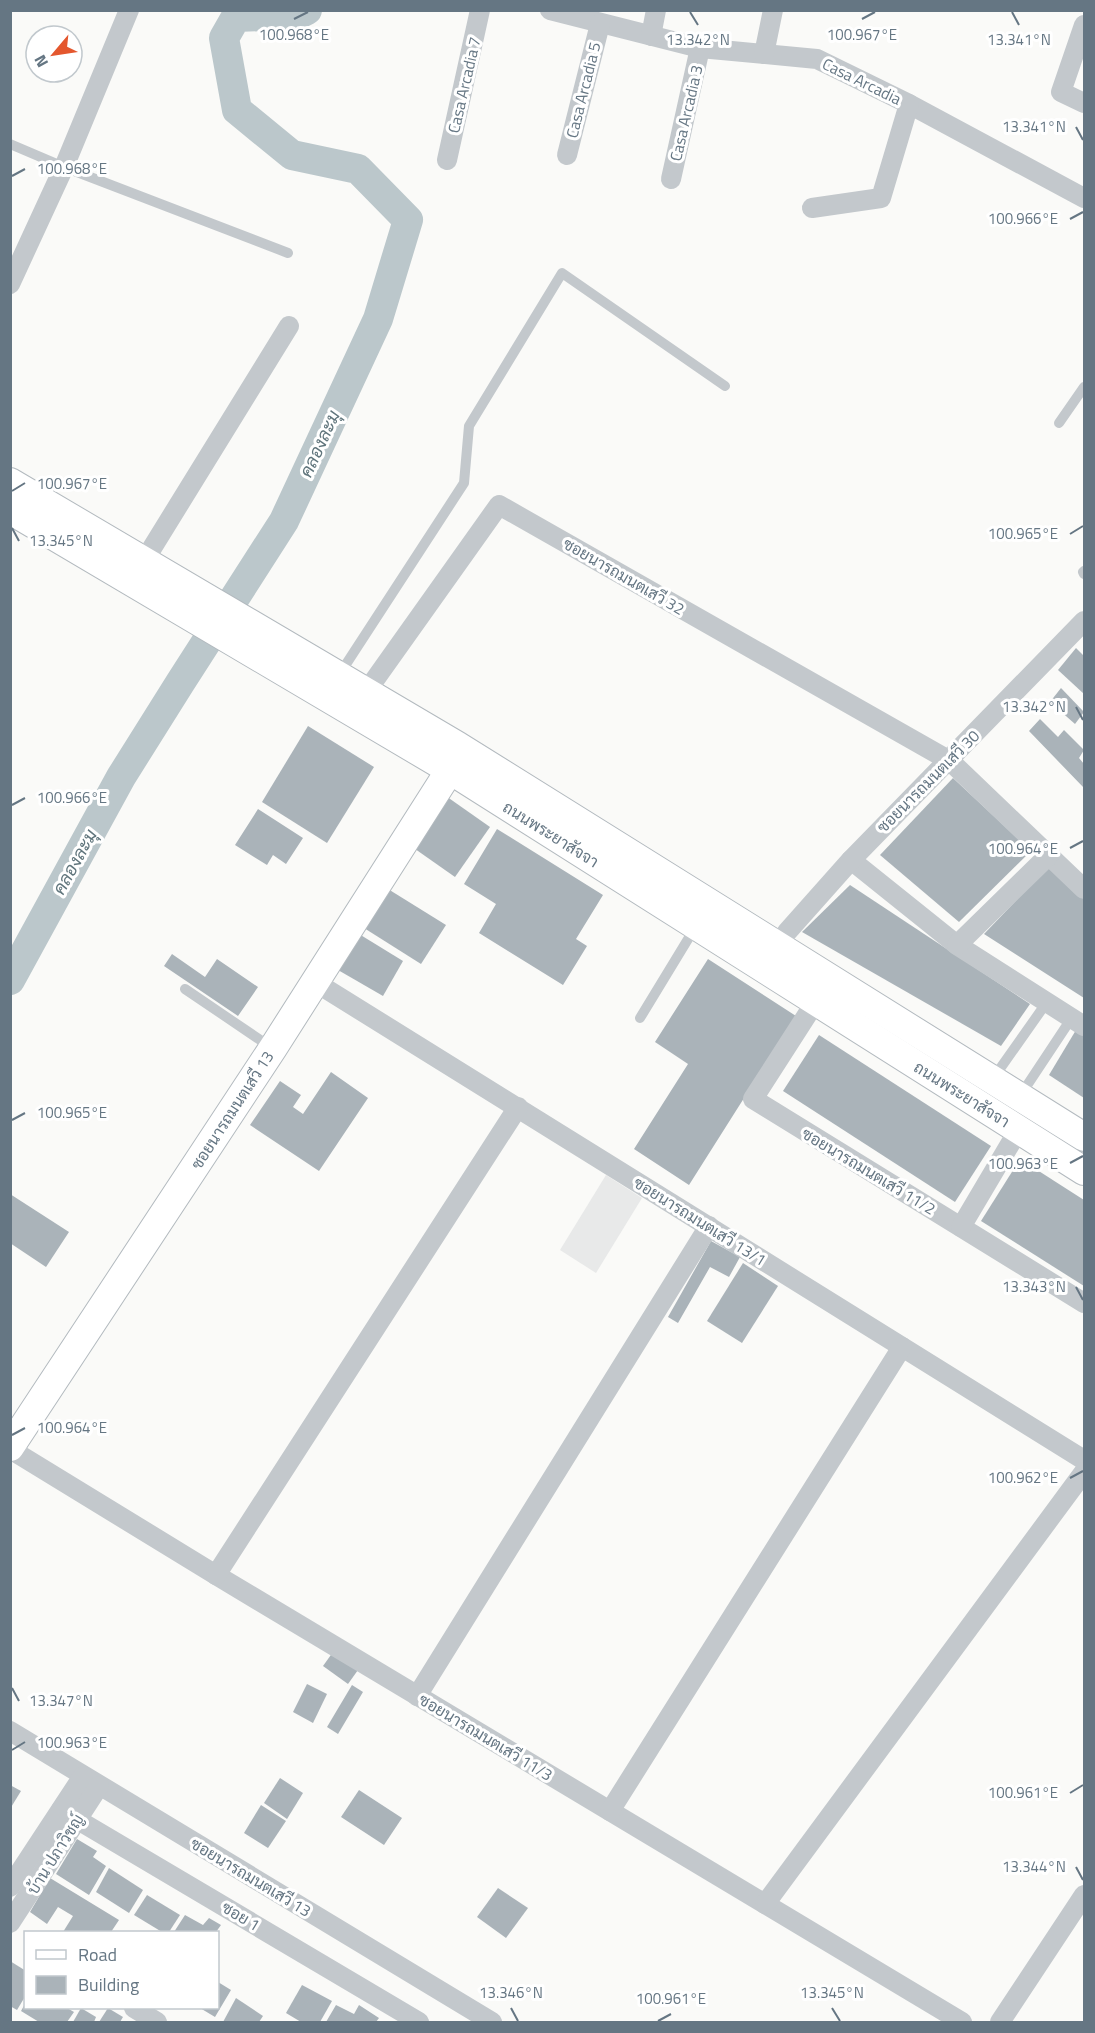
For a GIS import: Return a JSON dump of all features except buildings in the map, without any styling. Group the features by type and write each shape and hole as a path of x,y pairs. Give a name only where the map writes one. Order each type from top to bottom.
{"main road":[{"name":"ถนนพระยาสัจจา","path":"10,482 144,561 194,604"},
{"name":"ถนนพระยาสัจจา","path":"10,510 194,604 232,627 450,770 1084,1171"},
{"name":"ถนนพระยาสัจจา","path":"232,627 338,675 458,746 1084,1137"},
{"name":"ซอยนารถมนตเสวี 13","path":"10,1448 273,1048 450,770"}],"street":[{"path":"10,284 64,167 129,10"},
{"name":"Casa Arcadia 7","path":"447,160 480,10"},
{"name":"Casa Arcadia","path":"550,10 700,48 817,59 909,104 1084,198"},
{"path":"651,36 656,10"},
{"path":"764,54 773,10"},
{"name":"Casa Arcadia 5","path":"567,156 600,24"},
{"path":"1084,25 1061,92 1084,103"},
{"name":"Casa Arcadia 3","path":"671,178 700,48"},
{"path":"812,208 881,198 909,104"},
{"path":"144,561 289,327"},
{"name":"ซอยนารถมนตเสวี 32","path":"366,692 498,505 950,761"},
{"name":"ซอยนารถมนตเสวี 30","path":"777,946 851,860 1084,621"},
{"path":"950,761 1084,889"},
{"path":"957,945 1049,855"},
{"path":"851,860 957,945 1078,1022"},
{"name":"ซอยนารถมนตเสวี 13/1","path":"315,982 1084,1460"},
{"name":"ซอยนารถมนตเสวี 11/2","path":"816,1001 753,1100 1084,1303"},
{"path":"216,1575 518,1107"},
{"path":"961,1227 1019,1129"},
{"path":"417,1696 709,1226"},
{"path":"610,1811 903,1347"},
{"name":"ซอยนารถมนตเสวี 11/3","path":"10,1448 216,1575 962,2022"},
{"path":"765,1904 1084,1472"},
{"name":"ซอยนารถมนตเสวี 13","path":"10,1731 492,2022"},
{"name":"บ้าน ปภาวิชญ์","path":"10,1887 69,1814 91,1781"},
{"name":"บ้าน ปภาวิชญ์","path":"10,1925 69,1814"},
{"name":"ซอย 1","path":"69,1814 419,2022"},
{"path":"1000,2022 1084,1895"},
{"path":"10,1925 24,1935"},
{"path":"137,2009 157,2022"}],"lane":[{"path":"10,144 288,253"},
{"path":"338,675 464,483 469,426 562,273 725,387"},
{"path":"1059,423 1084,387"},
{"path":"639,1018 696,926"},
{"path":"185,989 273,1048"},
{"path":"992,1080 1047,1002"},
{"path":"1019,1097 1078,1022"}],"shaded area":[{"path":"606,1175 642,1198 596,1273 560,1250"}],"waterway":[{"name":"คลองละมุ","path":"10,980 121,777 284,521 378,319 408,220 358,169 292,155 237,110 224,38 236,17 297,15 307,10"}]}
